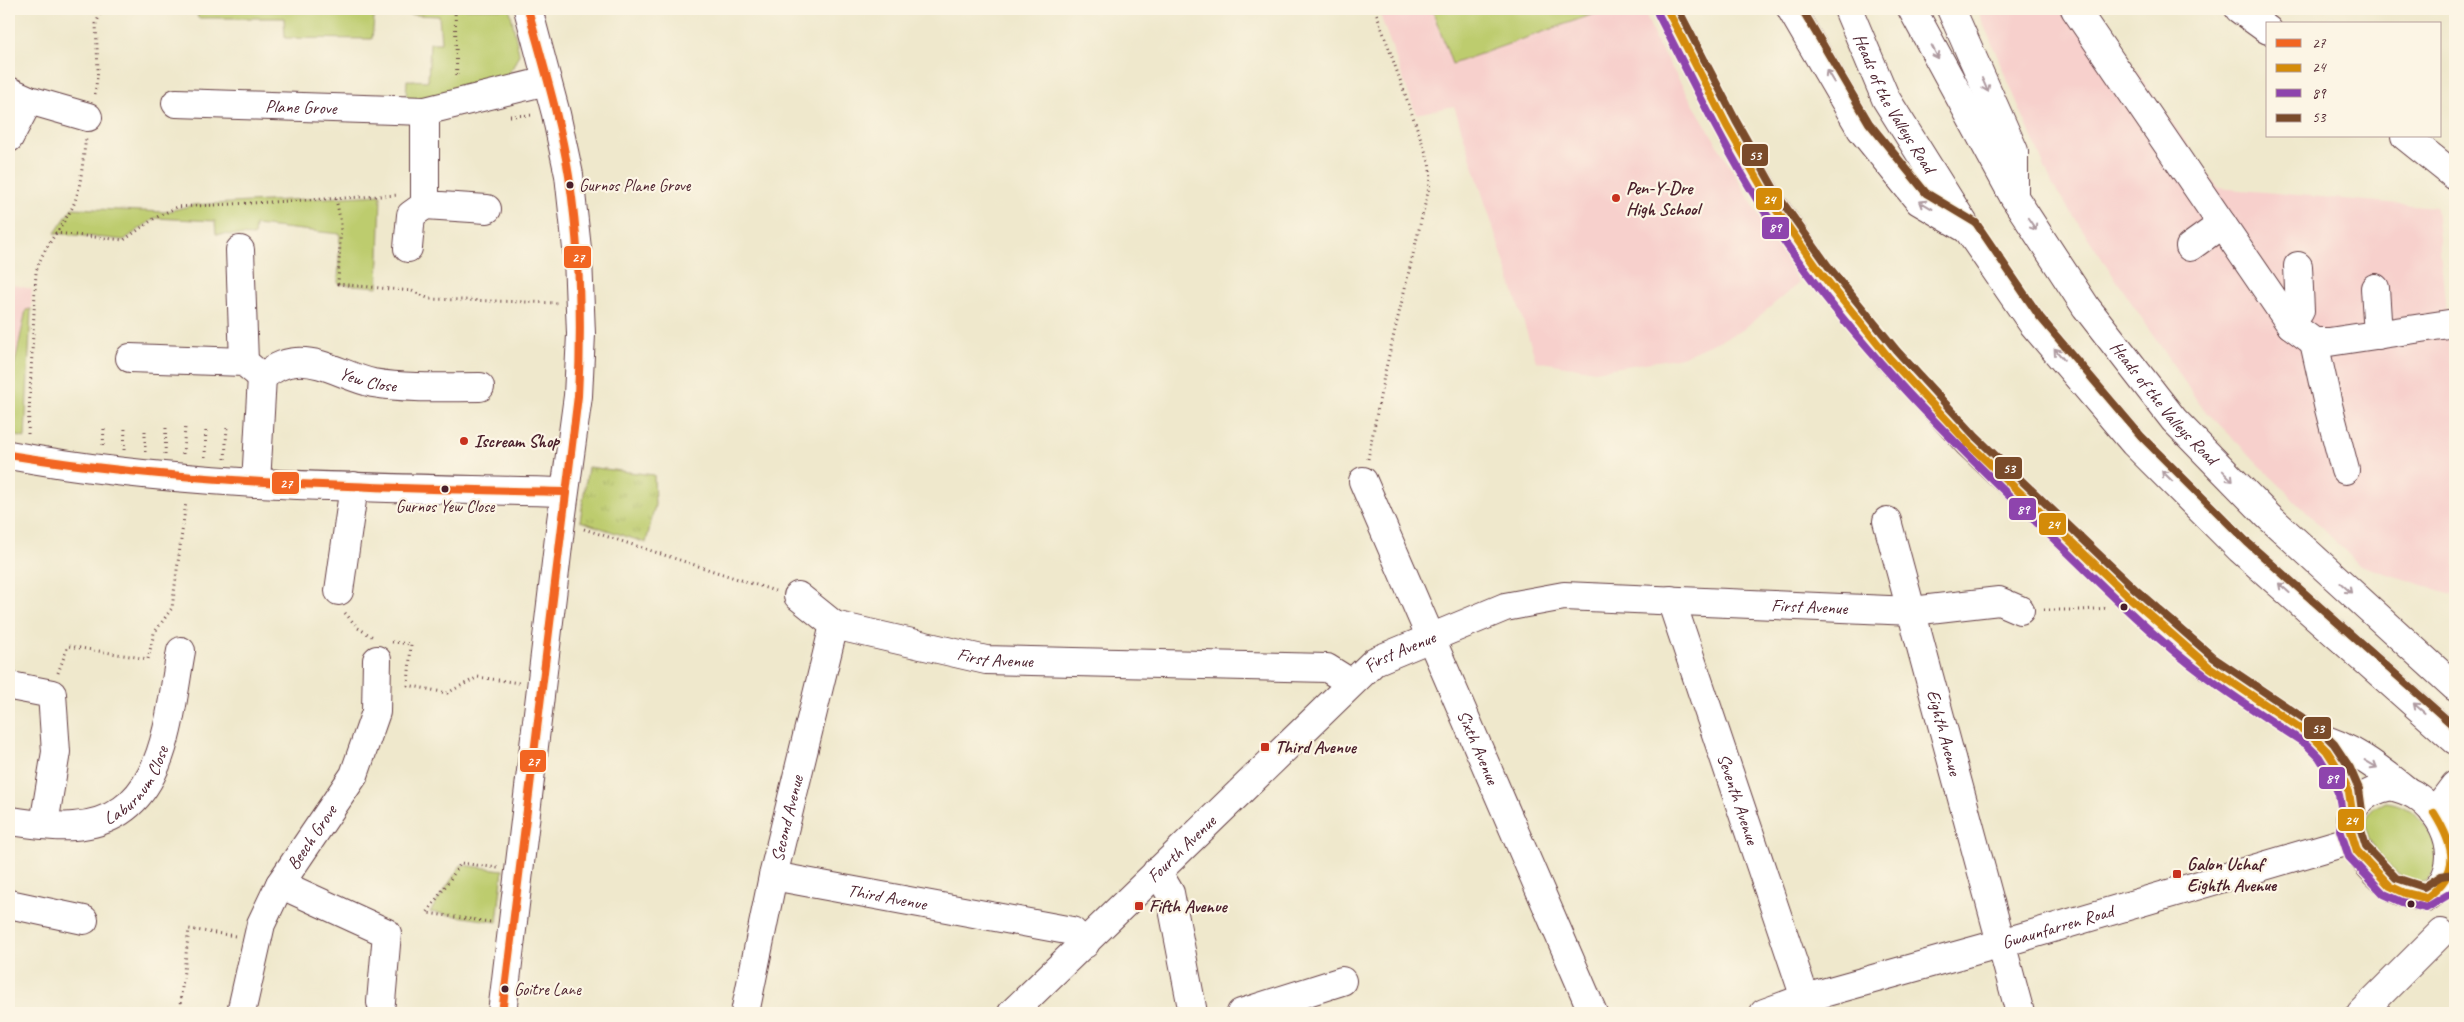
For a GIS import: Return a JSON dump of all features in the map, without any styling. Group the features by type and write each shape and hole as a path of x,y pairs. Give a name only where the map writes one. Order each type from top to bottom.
{"main road":[{"path":"502,1013 560,521 578,396 580,304 578,258 570,175 528,9"},
{"path":"1667,9 1727,126 1761,184 1820,272 1889,358 1969,444 2128,596 2208,666 2312,736 2328,751 2341,773 2349,792 2352,812"},
{"path":"1791,9 1861,129 1919,201 1968,230"},
{"name":"Heads of the Valleys Road","path":"1848,9 1886,99 1968,230 2032,323 2134,443 2240,549 2455,740"},
{"name":"Heads of the Valleys Road","path":"1912,9 2014,197 2086,307 2174,420 2268,516 2455,687"},
{"path":"1951,9 2014,151 2014,197"},
{"path":"2075,9 2292,325 2314,342 2345,470"},
{"path":"2239,9 2266,29"},
{"name":"Plane Grove","path":"176,103 424,111 546,81"},
{"path":"9,138 19,96 88,117"},
{"path":"408,248 411,215 425,199 424,111"},
{"path":"2408,138 2455,176"},
{"path":"425,199 487,209"},
{"path":"2190,248 2222,224"},
{"path":"240,250 253,369 256,483"},
{"path":"2292,325 2300,311 2298,266"},
{"path":"2374,288 2378,335"},
{"path":"2314,342 2378,335 2455,323"},
{"path":"130,358 253,369"},
{"name":"Yew Close","path":"253,369 297,362 320,365 372,382 404,386 480,387"},
{"path":"17,457 79,468 224,481 564,492"},
{"name":"Sixth Avenue","path":"1363,481 1593,1013"},
{"path":"339,591 354,486"},
{"name":"Eighth Avenue","path":"1887,521 2020,1013"},
{"name":"First Avenue","path":"798,596 834,625 986,660 1327,668 1351,683 1375,661 1431,636 1505,607 1564,596 1912,610 1999,601 2020,610"},
{"name":"Seventh Avenue","path":"1671,600 1812,1002"},
{"name":"Second Avenue","path":"746,1013 773,876 834,625"},
{"name":"Beech Grove","path":"241,1013 261,924 280,884 354,775 376,712 378,650"},
{"name":"Laburnum Close","path":"9,821 73,826 102,820 127,806 151,779 160,757 181,651"},
{"name":"Fourth Avenue","path":"1012,1013 1351,683"},
{"path":"16,687 52,694 56,752 44,824"},
{"path":"2312,736 2334,741 2383,771 2406,790 2420,798 2434,813 2454,844 2451,875 2442,889 2448,942 2361,1013"},
{"path":"2434,813 2455,785"},
{"path":"2406,790 2391,786 2378,788 2357,804 2350,820 2352,840 2357,851 2390,886 2405,893 2442,889"},
{"name":"Gwaunfarren Road","path":"1764,1013 1812,1002 2002,943 2352,840"},
{"path":"1157,871 1170,893 1193,1013"},
{"name":"Third Avenue","path":"773,876 1072,931 1085,944"},
{"path":"280,884 387,933 382,1002"},
{"path":"9,904 84,920"},
{"path":"1241,1013 1342,981"}],"path":[{"path":"17,457 28,439 36,272 39,260 72,208 76,196 88,117 94,98 98,70 96,24 102,9"},
{"path":"456,9 459,101"},
{"path":"1363,481 1390,350 1431,179 1429,162 1375,9"},
{"path":"55,232 124,240 154,218 177,208 336,199 425,199"},
{"path":"336,199 341,223 338,284 412,291 430,299 580,304"},
{"path":"224,481 227,427"},
{"path":"52,694 60,664 68,646 148,659 154,633 172,608 187,495 187,478"},
{"path":"560,521 798,596"},
{"path":"339,591 337,604 378,650 411,644 408,685 447,693 478,677 541,686"},
{"path":"2020,610 2082,610 2119,606 2128,596"},
{"path":"512,925 427,913 461,863 518,871"},
{"path":"179,1013 188,929 258,940"}],"shaded area":[{"name":"Pen-Y-Dre High School","path":"1378,9 1644,9 1656,41 1799,283 1741,331 1682,357 1595,371 1536,361 1454,106 1416,114"},
{"path":"1977,9 2093,9 2218,188 2436,207 2455,408 2455,595 2359,565 2200,405 2052,184"},
{"path":"9,284 32,289 31,309 26,310 9,392"}],"green space":[{"path":"196,9 375,9 372,39 285,38 284,18 198,18"},
{"path":"395,9 510,9 519,54 513,67 503,79 421,102 406,100 407,80 428,81 430,43 441,43 439,16 395,14"},
{"path":"1432,9 1608,9 1452,64"},
{"path":"381,195 378,287 338,284 340,234 255,225 254,236 216,234 215,221 155,218 124,240 55,233 72,208 165,212 193,205"},
{"path":"31,309 25,438 9,434 9,392 26,310"},
{"path":"588,467 654,475 655,505 646,543 580,521"},
{"path":"2386,802 2397,804 2414,814 2432,837 2440,856 2427,882 2414,885 2387,863 2371,842 2367,831 2367,820 2373,809"},
{"path":"461,865 503,870 497,922 430,912"}],"transit line":[{"name":"27","path":"502,1013 578,396 579,368 580,313 573,203 556,113 528,9"},
{"name":"24","path":"1667,9 1727,126 1770,201 1820,272 1889,358 1969,444 2128,596 2208,666 2312,736 2327,751 2341,773 2349,792 2352,812 2350,828 2357,851 2390,886 2405,893 2426,898 2438,888 2450,869 2451,858 2447,837 2434,813"},
{"name":"53","path":"1678,9 1736,121 1778,196 1828,266 1897,351 1976,437 2135,589 2214,658 2318,728 2334,744 2350,768 2359,789 2362,811 2360,827 2366,846 2396,878 2424,887 2441,876 2454,874"},
{"name":"53","path":"1802,9 1869,123 1926,193 1976,223 2040,317 2141,436 2247,542 2455,727"},
{"name":"89","path":"1658,14 1720,135 1761,206 1825,296 1896,381 1973,460 2164,643 2203,674 2306,744 2319,757 2332,778 2339,795 2342,812 2340,830 2349,857 2384,894 2402,902 2426,908 2451,893"},
{"name":"27","path":"9,455 78,465 216,479 425,489 564,492"}],"place":[{"name":"Gurnos Plane Grove","path":"570,185"},
{"name":"Pen-Y-Dre High School","path":"1616,198"},
{"name":"Iscream Shop","path":"464,441"},
{"name":"Gurnos Yew Close","path":"445,489"},
{"name":"Third Avenue","path":"1265,747"},
{"name":"Galon Uchaf Eighth Avenue","path":"2177,874"},
{"name":"Fifth Avenue","path":"1139,906"},
{"name":"Goitre Lane","path":"505,989"}]}
